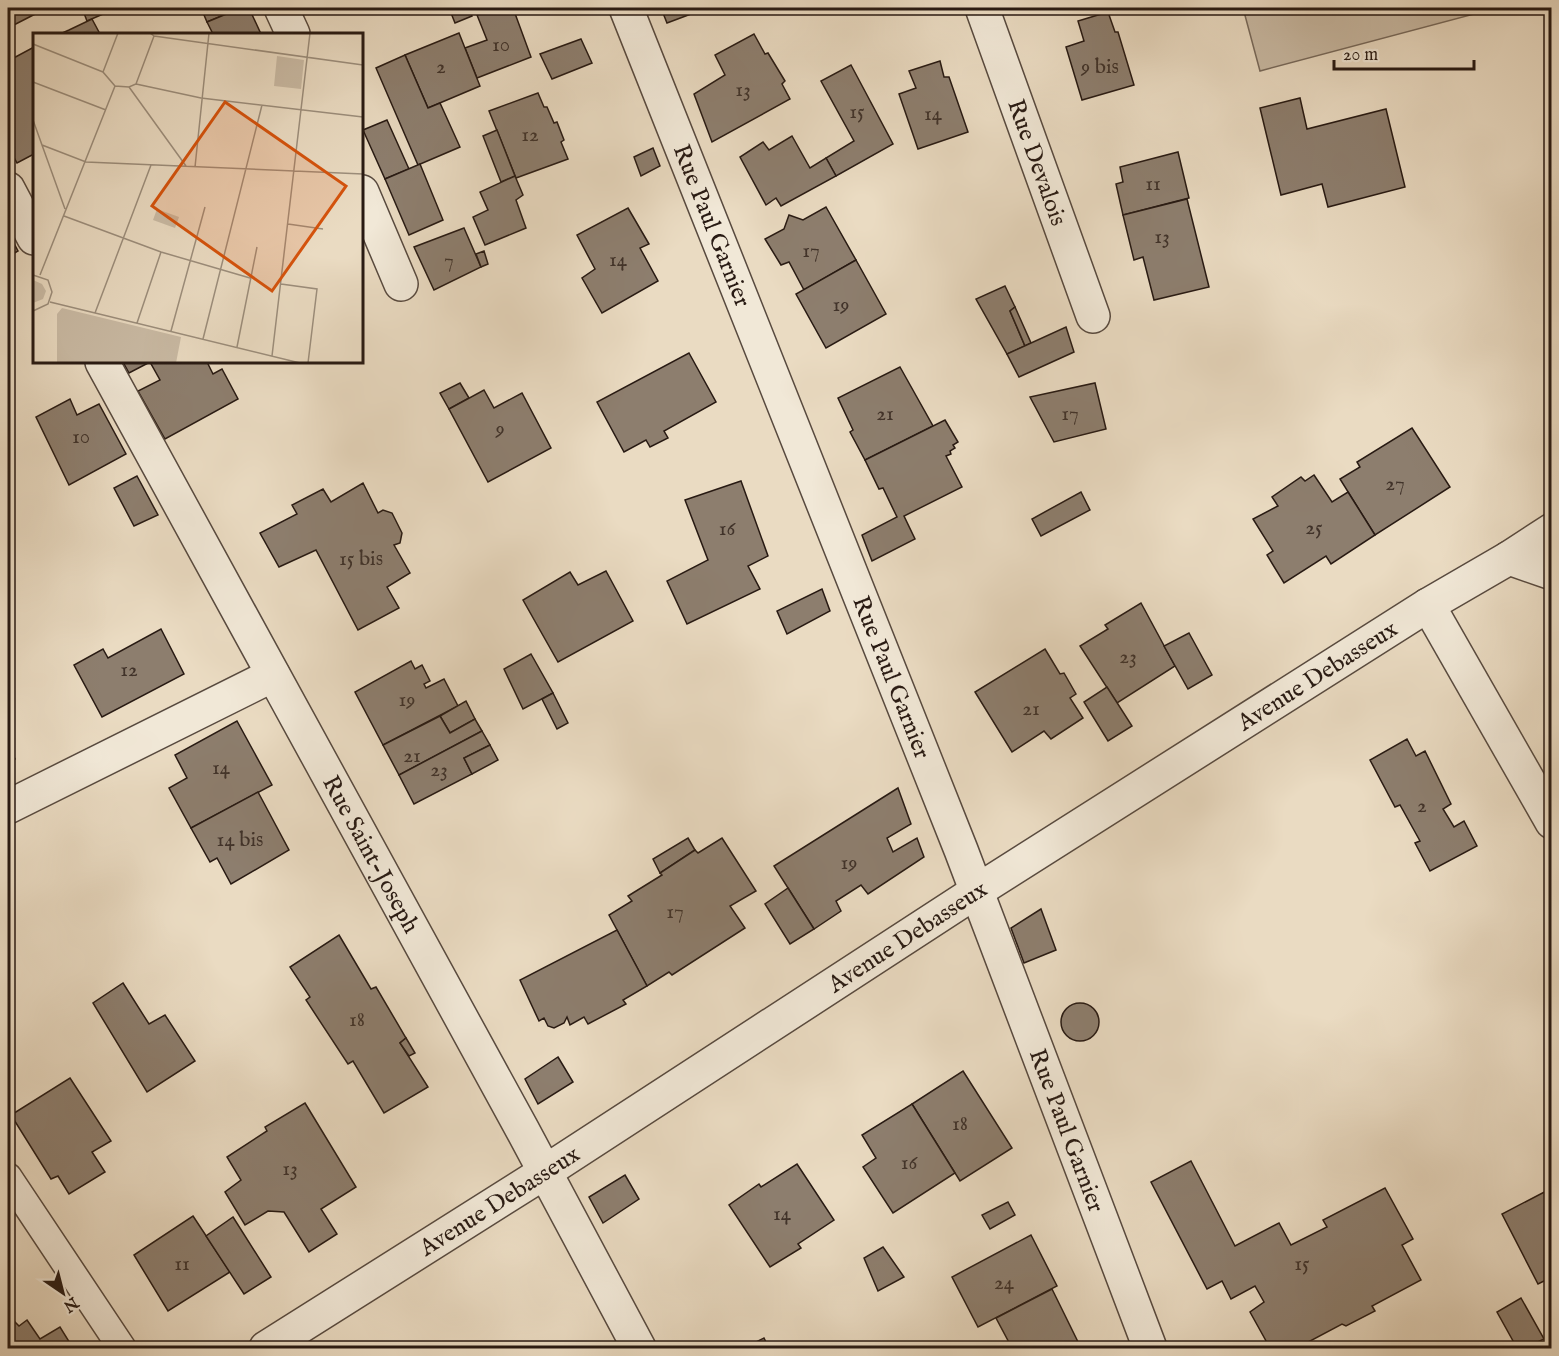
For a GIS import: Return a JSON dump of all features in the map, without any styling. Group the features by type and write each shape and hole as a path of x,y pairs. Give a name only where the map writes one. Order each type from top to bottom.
{"street":[{"path":"281,8 293,33"},
{"name":"Rue Paul Garnier","path":"626,8 977,891 1150,1348"},
{"name":"Rue Devalois","path":"982,8 1093,316"},
{"path":"8,189 33,236"},
{"path":"363,194 401,284"},
{"name":"Rue Saint-Joseph","path":"103,363 639,1348"},
{"name":"Avenue Debasseux","path":"266,1348 545,1172 977,891 1428,605 1509,558 1551,530"},
{"path":"1509,558 1551,573"},
{"path":"1428,605 1551,822"},
{"path":"8,807 273,675"}],"lane":[{"path":"8,1177 122,1348"}],"shaded area":[{"path":"1243,8 1493,8 1493,9 1260,71"}],"building":[{"path":"8,8 47,8 8,28"},
{"path":"82,8 117,8 87,21"},
{"path":"201,8 241,8 207,22"},
{"path":"241,8 249,8 261,33 212,33 207,22"},
{"path":"449,8 469,8 472,16 455,23"},
{"path":"496,8 513,8 531,57 477,78 465,48 487,40 477,15"},
{"path":"661,8 707,8 667,23"},
{"path":"1500,8 1526,8 1501,13"},
{"path":"1108,12 1115,32 1118,32 1134,85 1082,100 1066,47 1084,41 1078,21"},
{"path":"92,19 99,33 62,33"},
{"path":"459,33 480,86 428,108 405,55"},
{"path":"754,34 765,54 768,53 785,81 782,84 790,99 712,142 694,94 725,75 715,55"},
{"path":"581,39 592,63 552,79 540,54"},
{"path":"33,48 33,155 17,163 8,146 8,61"},
{"path":"405,55 428,108 440,103 460,147 418,165 376,68"},
{"path":"940,61 944,77 949,77 968,132 918,149 899,94 916,88 909,71"},
{"path":"851,65 893,144 836,176 826,158 854,141 821,81"},
{"path":"538,93 554,123 557,122 564,140 561,142 568,159 516,178 489,111"},
{"path":"1300,98 1307,129 1386,109 1405,187 1328,207 1322,184 1281,195 1260,108"},
{"path":"387,120 409,169 385,179 363,130"},
{"path":"497,130 515,176 501,182 483,136"},
{"path":"792,136 810,168 826,158 836,176 781,206 776,198 766,205 740,157 763,142 769,150"},
{"path":"653,148 660,166 641,176 634,157"},
{"path":"1178,152 1189,198 1123,215 1116,184 1123,182 1120,167"},
{"path":"420,164 443,220 409,235 385,179"},
{"path":"515,176 523,195 516,200 526,228 485,245 473,217 488,210 480,192"},
{"path":"1187,199 1209,287 1154,300 1143,257 1134,260 1123,215"},
{"path":"826,207 856,260 804,290 789,262 781,265 765,239 784,229 789,215 803,220"},
{"path":"628,208 649,244 640,248 658,281 602,313 582,278 595,269 577,235"},
{"path":"464,228 481,267 434,290 414,247"},
{"path":"8,232 18,251 8,257"},
{"path":"484,251 488,264 481,267 476,254"},
{"path":"856,260 886,314 826,348 796,294"},
{"path":"1005,286 1015,307 1010,311 1025,346 1007,354 976,299"},
{"path":"1015,307 1031,343 1025,346 1010,311"},
{"path":"1066,327 1074,352 1019,377 1007,354"},
{"path":"689,353 716,402 664,431 668,438 650,447 646,440 624,452 597,402"},
{"path":"124,363 148,363 129,373"},
{"path":"151,363 208,363 213,374 222,369 238,399 165,439 138,391 160,380"},
{"path":"900,367 933,426 865,460 850,432 853,430 838,398"},
{"path":"460,383 469,398 449,409 440,393"},
{"path":"1095,383 1106,429 1054,442 1030,397"},
{"path":"484,390 494,408 522,393 551,448 488,482 449,409"},
{"path":"70,399 77,415 99,404 126,454 69,485 36,417"},
{"path":"945,420 958,442 953,445 955,448 950,451 951,454 946,456 962,487 904,516 915,539 872,561 862,535 897,517 883,488 879,489 865,460"},
{"path":"1412,428 1450,487 1375,535 1340,479 1360,467 1357,462"},
{"path":"1314,475 1332,502 1348,492 1375,535 1331,564 1326,556 1284,583 1267,555 1273,551 1253,519 1278,506 1272,497 1301,477 1305,481"},
{"path":"137,476 158,515 134,526 114,488"},
{"path":"741,481 768,556 748,566 760,589 687,624 667,581 708,560 685,500"},
{"path":"363,483 378,513 383,510 392,513 402,533 400,543 394,545 410,573 387,587 399,608 358,630 316,550 279,567 260,533 297,514 292,505 323,489 331,502"},
{"path":"1081,492 1090,510 1041,536 1032,519"},
{"path":"606,571 633,621 558,662 523,600 570,572 578,585"},
{"path":"822,589 830,611 787,634 777,611"},
{"path":"1141,603 1175,666 1117,703 1080,646 1108,629 1105,625"},
{"path":"161,629 184,674 102,717 74,665 103,649 108,658"},
{"path":"1189,633 1212,675 1188,689 1164,646"},
{"path":"1045,649 1060,674 1064,673 1076,694 1070,698 1083,718 1051,739 1044,731 1012,752 975,692"},
{"path":"531,654 553,693 523,709 504,669"},
{"path":"411,661 415,669 422,665 430,681 424,684 426,688 444,679 458,706 383,745 355,692"},
{"path":"1107,687 1132,726 1108,741 1084,702"},
{"path":"553,693 568,723 557,729 542,699"},
{"path":"466,701 475,719 450,733 440,716"},
{"path":"440,716 450,733 475,719 482,731 399,775 383,745"},
{"path":"237,721 272,785 191,828 169,788 187,778 175,755"},
{"path":"482,731 490,745 464,758 472,774 414,804 399,775"},
{"path":"1407,739 1416,756 1425,751 1451,804 1443,809 1454,827 1464,821 1477,846 1430,871 1415,843 1420,841 1400,805 1395,807 1370,760"},
{"path":"8,744 15,759 8,763"},
{"path":"490,745 498,760 472,774 464,758"},
{"path":"898,788 911,824 887,838 893,852 917,838 924,857 868,894 861,885 836,901 841,911 814,929 774,866"},
{"path":"258,792 289,850 231,884 217,858 210,862 191,828"},
{"path":"688,838 695,850 660,873 653,859"},
{"path":"722,838 756,891 730,906 745,928 672,975 669,972 647,986 609,915 632,901 628,896 662,875 660,873 695,850 698,853"},
{"path":"788,888 814,929 790,944 765,904"},
{"path":"1041,909 1056,950 1024,963 1011,928"},
{"path":"617,930 647,986 623,1000 626,1004 588,1024 584,1017 570,1025 567,1017 564,1023 554,1028 548,1026 544,1018 539,1021 520,980"},
{"path":"339,935 371,989 376,987 406,1038 400,1043 428,1087 384,1113 353,1061 348,1064 306,1000 310,997 290,967"},
{"path":"123,983 149,1024 165,1015 195,1061 147,1092 93,1003"},
{"path":"1080,1003 1093,1009 1099,1022 1093,1035 1080,1041 1067,1035 1061,1022 1067,1009"},
{"path":"406,1038 415,1053 409,1056 400,1043"},
{"path":"558,1057 573,1082 538,1104 525,1079"},
{"path":"963,1071 1012,1148 960,1181 912,1104"},
{"path":"70,1078 111,1141 92,1152 105,1172 69,1194 58,1176 51,1179 11,1115"},
{"path":"305,1103 356,1187 321,1209 337,1234 309,1252 284,1212 268,1211 245,1225 225,1192 241,1180 227,1157 267,1131 265,1127"},
{"path":"912,1104 955,1173 893,1213 863,1167 876,1158 862,1135"},
{"path":"1191,1161 1235,1246 1279,1223 1291,1245 1327,1227 1323,1220 1385,1188 1413,1239 1402,1245 1421,1280 1372,1306 1375,1311 1346,1326 1342,1324 1297,1348 1270,1348 1250,1312 1264,1302 1255,1286 1231,1299 1222,1281 1207,1289 1151,1182"},
{"path":"797,1164 834,1220 798,1244 801,1248 770,1267 729,1205 759,1184 761,1187"},
{"path":"625,1175 639,1199 603,1223 589,1197"},
{"path":"1552,1188 1552,1277 1538,1284 1502,1214"},
{"path":"1008,1202 1015,1215 990,1229 982,1215"},
{"path":"193,1216 230,1272 168,1311 134,1255"},
{"path":"233,1217 271,1277 244,1294 206,1236"},
{"path":"1031,1235 1057,1286 978,1327 952,1277"},
{"path":"883,1247 904,1277 878,1291 864,1258"},
{"path":"1052,1289 1081,1348 1012,1348 996,1318"},
{"path":"1521,1298 1544,1339 1525,1348 1517,1348 1497,1312"},
{"path":"27,1320 40,1339 60,1327 73,1348 8,1348 8,1327 15,1322 19,1326"},
{"path":"764,1338 769,1348 744,1348"}]}
